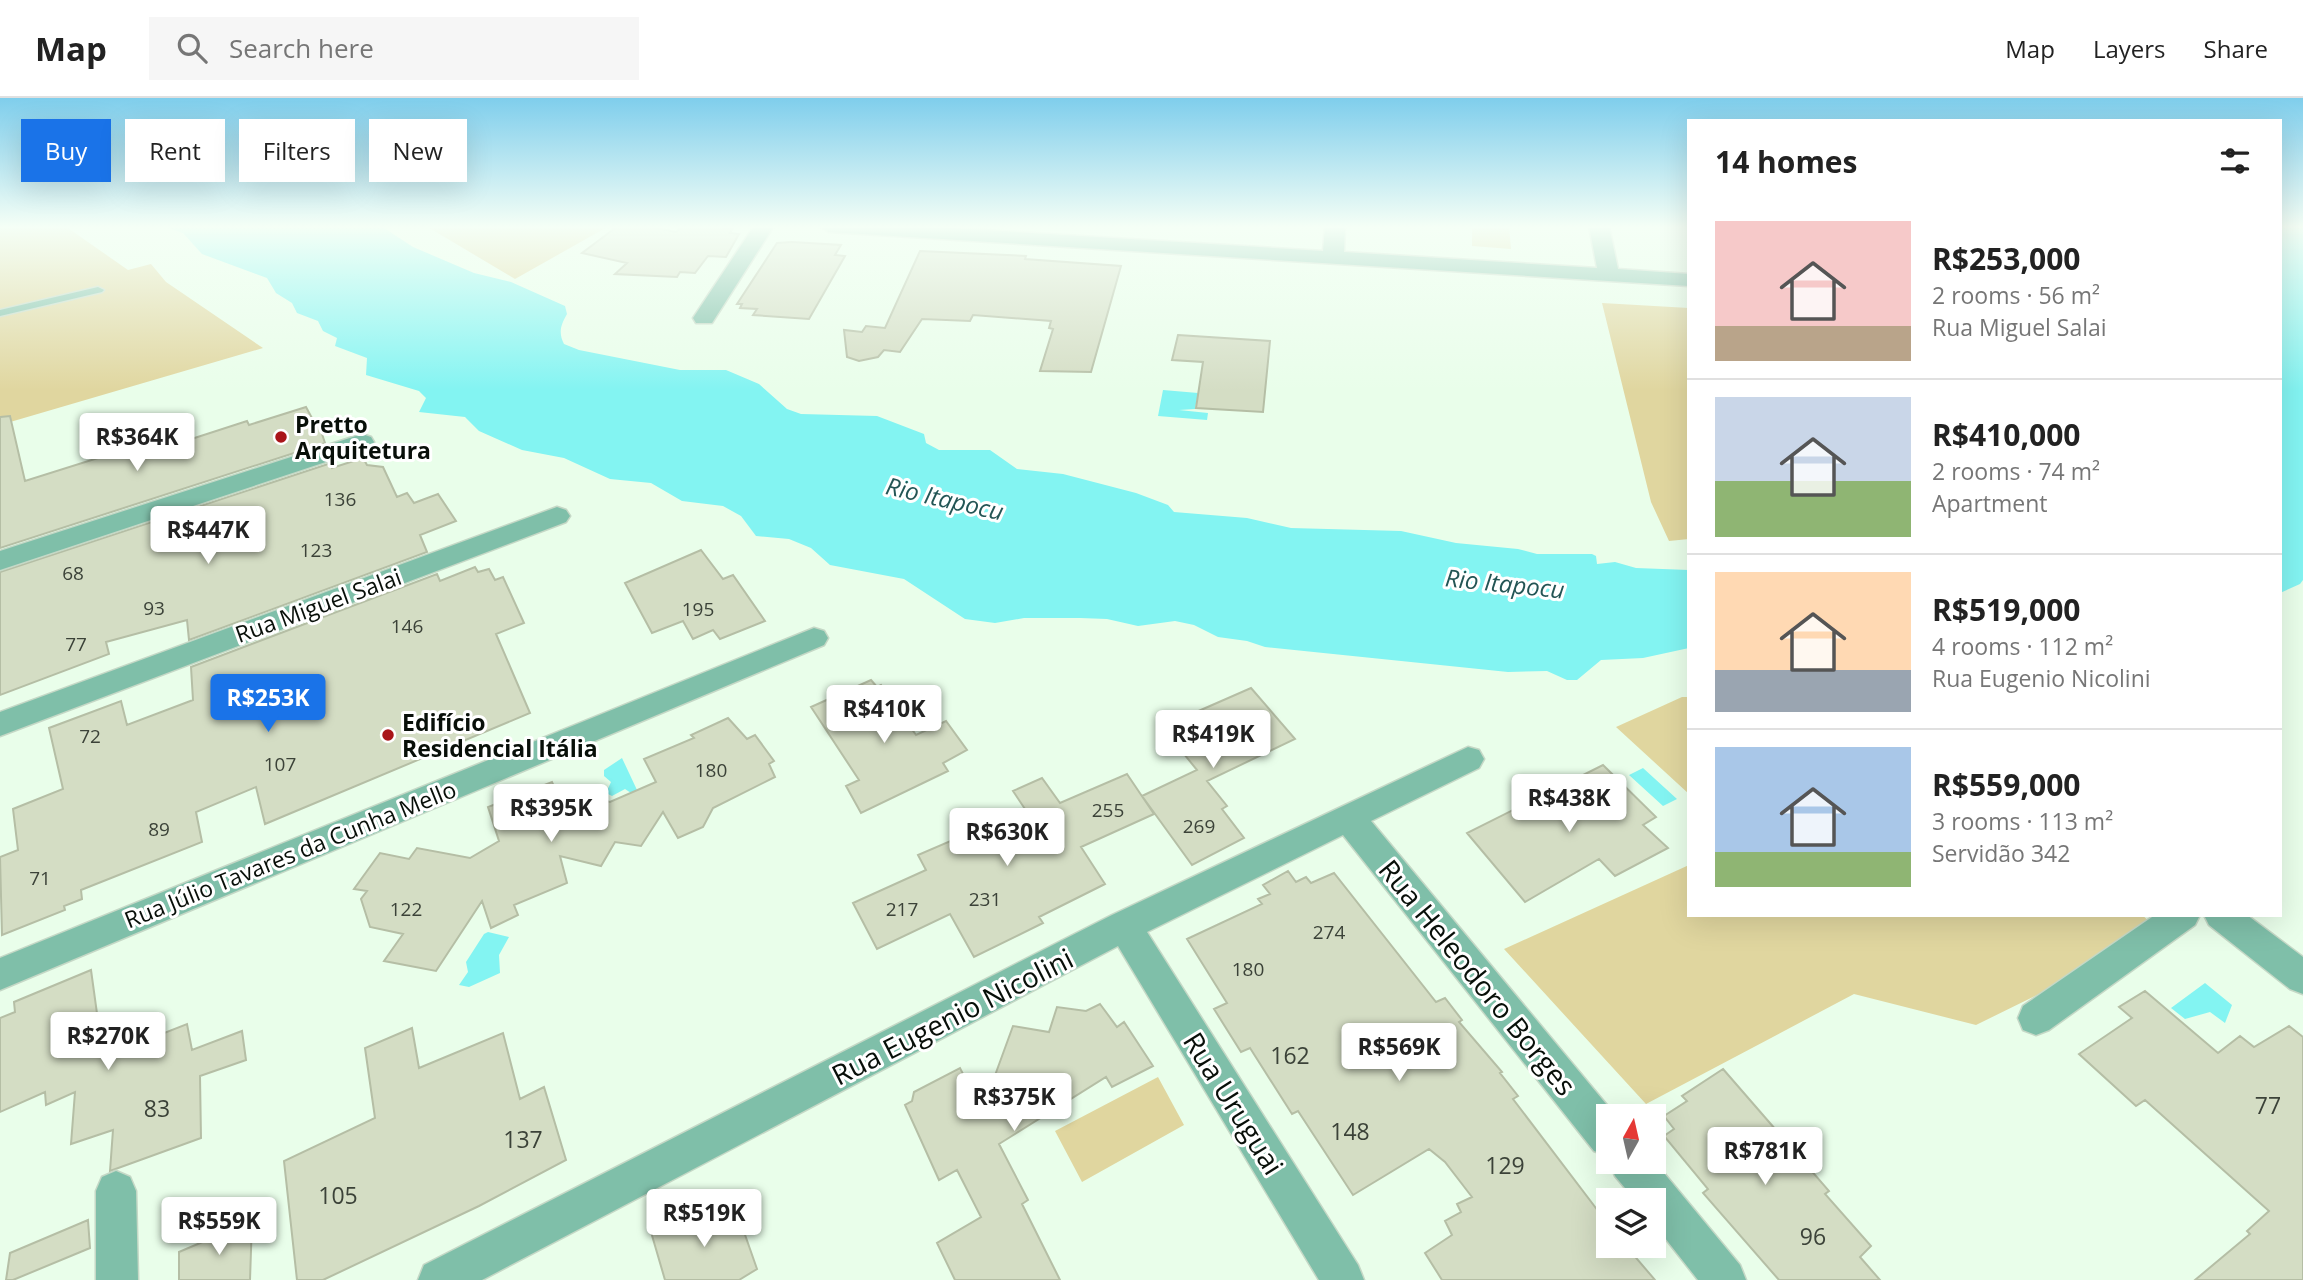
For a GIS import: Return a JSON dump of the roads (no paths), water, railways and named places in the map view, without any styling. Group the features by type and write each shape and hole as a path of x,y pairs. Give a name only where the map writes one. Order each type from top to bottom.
{"street":[{"path":"704,318 728,281"},
{"path":"0,561 362,442"},
{"name":"Rua Miguel Salai","path":"0,724 557,516"},
{"name":"Rua Júlio Tavares da Cunha Mello","path":"0,974 814,638"},
{"name":"Rua Eugenio Nicolini","path":"439,1280 1125,926 1468,759"},
{"name":"Rua Heleodoro Borges","path":"1348,817 1596,1122"},
{"path":"2036,1018 2180,917"},
{"path":"2224,917 2303,978"},
{"name":"Rua Uruguai","path":"1125,926 1343,1280"},
{"path":"1639,1174 1725,1280"},
{"path":"116,1191 117,1280"}],"lane":[{"path":"0,313 97,289"}],"water":[{"name":"Rio Itapocu","path":"269,281 508,281 565,306 567,314 561,329 562,340 564,344 579,350 680,370 726,370 759,384 787,409 801,414 877,416 924,434 926,443 939,450 990,450 1017,469 1063,474 1136,493 1168,505 1174,512 1247,518 1291,528 1401,531 1456,543 1518,549 1537,554 1592,554 1596,556 1597,564 1615,562 1636,568 1687,570 1687,648 1643,658 1601,660 1577,680 1567,680 1547,671 1508,672 1265,647 1247,641 1218,637 1194,625 1175,621 1138,626 1107,619 1024,618 995,623 965,619 904,579 830,565 811,548 789,539 756,536 741,516 723,506 682,501 651,483 610,479 564,458 522,450 479,431 465,417 419,412 426,398 419,391 366,375 367,358 335,346 337,338 323,331 318,321 297,313 292,303 276,293"},
{"path":"2282,281 2303,281 2303,580 2282,592"},
{"path":"1163,390 1198,393 1195,409 1179,410 1208,413 1207,420 1158,416"},
{"path":"622,758 637,790 631,793 625,789 612,796 606,793 611,782 604,776 604,770"},
{"path":"1643,768 1677,799 1663,806 1629,775"},
{"path":"488,932 509,937 499,955 500,973 469,987 459,985 468,972 466,962"},
{"path":"2205,983 2232,1005 2225,1023 2210,1012 2185,1019 2171,1008"}],"place":[{"name":"Pretto Arquitetura","path":"281,437"},
{"name":"Edifício Residencial Itália","path":"388,735"}]}
